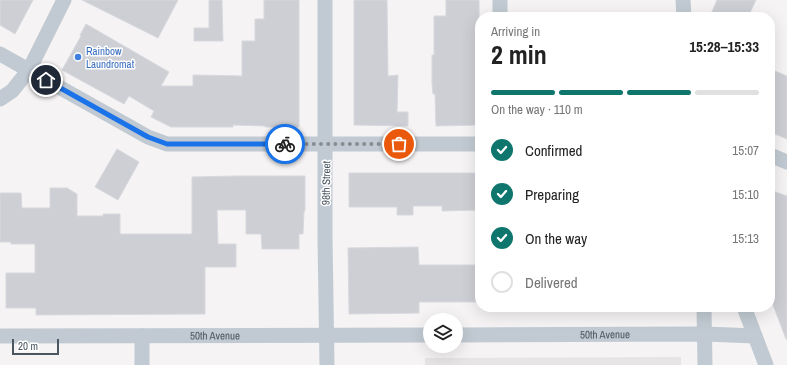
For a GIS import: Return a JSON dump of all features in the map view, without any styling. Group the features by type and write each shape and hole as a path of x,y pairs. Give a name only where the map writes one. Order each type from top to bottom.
{"street":[{"path":"0,99 12,91 28,70 64,0"},
{"name":"98th Street","path":"325,0 325,238 327,365"},
{"path":"500,0 500,12"},
{"path":"683,0 684,12"},
{"path":"0,54 148,137 167,144 475,144"},
{"path":"775,157 787,162"},
{"path":"704,312 706,365"},
{"path":"746,312 766,365"},
{"name":"50th Avenue","path":"463,335 705,334 755,336"},
{"name":"50th Avenue","path":"0,336 423,335"},
{"path":"142,336 142,365"}],"shaded area":[{"path":"681,357 681,365 425,365 425,358"}],"building":[{"path":"0,0 33,0 15,34 0,25"},
{"path":"82,0 178,0 158,38"},
{"path":"209,0 222,0 223,41 194,41 194,28 209,28"},
{"path":"264,0 299,0 299,127 233,125 233,127 171,127 151,117 154,111 129,96 124,104 62,70 86,24 169,72 161,86 193,86 193,75 242,76 242,41 255,41 255,19 264,19"},
{"path":"354,0 387,0 388,76 398,75 397,112 408,112 408,126 354,125"},
{"path":"446,0 479,0 479,12 475,12 475,125 436,126 435,94 433,94 432,83 434,16 446,16"},
{"path":"717,0 756,0 750,12 712,12"},
{"path":"775,71 787,76 787,139 775,134"},
{"path":"117,149 139,162 118,200 95,187"},
{"path":"349,173 475,173 475,210 442,211 442,206 413,206 413,215 397,215 397,207 349,207"},
{"path":"305,176 305,211 303,234 299,234 299,249 262,249 261,234 246,234 246,210 217,210 218,244 236,244 236,267 205,267 205,314 36,315 36,308 6,308 6,273 35,273 35,244 11,244 11,242 0,242 0,193 21,193 22,208 50,208 50,188 67,188 77,194 77,216 103,216 103,214 120,214 120,234 192,234 192,177"},
{"path":"775,192 787,196 786,339 775,310"},
{"path":"418,247 419,265 475,265 475,302 419,302 419,313 349,314 348,248"}],"way so far":[{"path":"285,144 399,144"}],"place":[{"name":"Rainbow Laundromat","path":"78,57"}],"route":[{"path":"46,80 148,137 167,144 285,144"}]}
